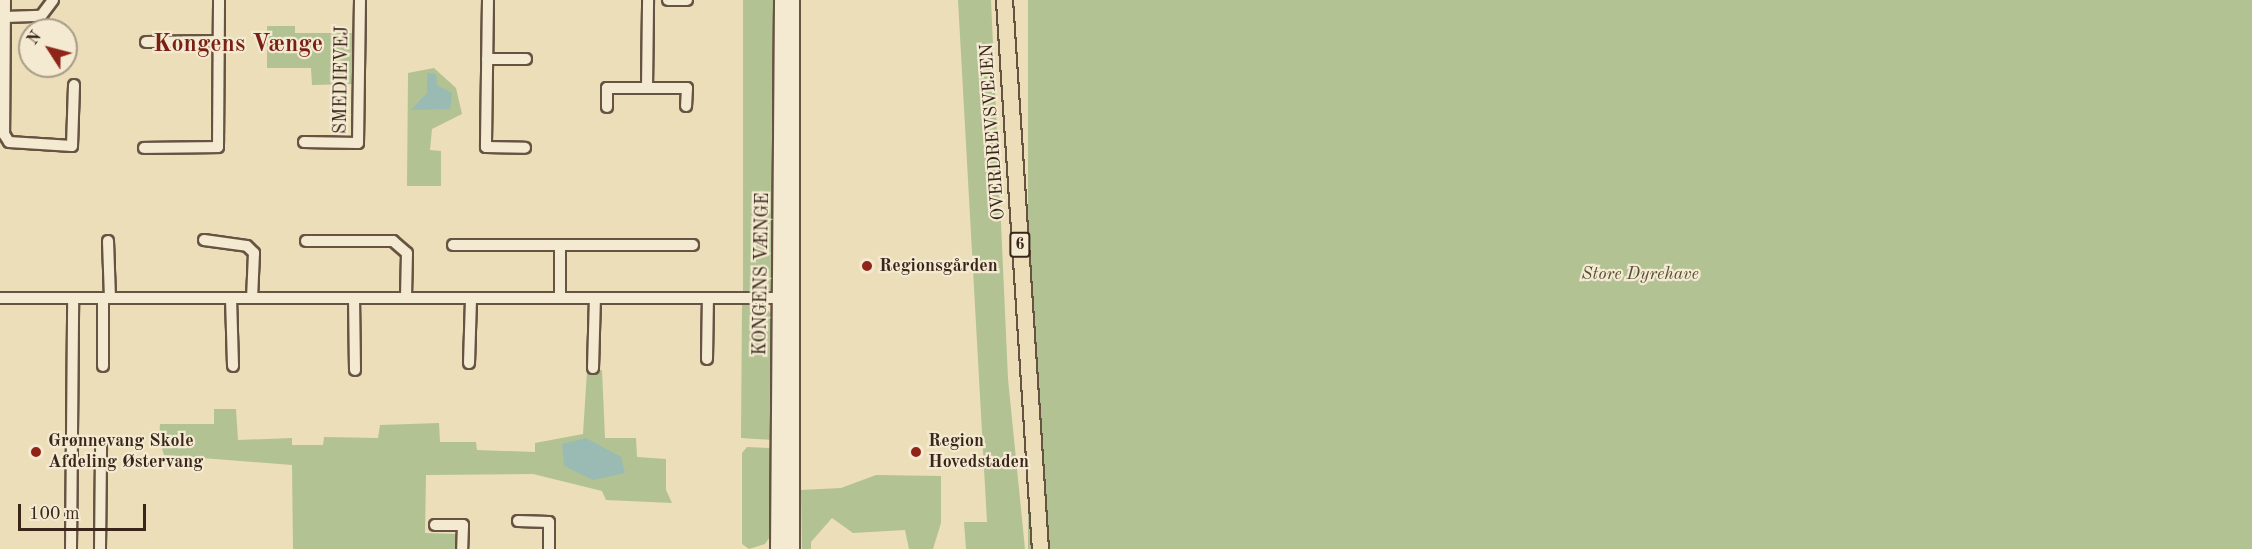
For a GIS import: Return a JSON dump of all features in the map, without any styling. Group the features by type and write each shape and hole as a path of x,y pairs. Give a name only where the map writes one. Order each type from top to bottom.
{"main road":[{"name":"OVERDREVSVEJEN","path":"1004,0 1041,549"}],"street":[{"path":"5,0 4,134 9,142 72,146 74,86"},
{"path":"5,17 41,15 53,0"},
{"path":"144,148 218,147 219,0"},
{"name":"SMEDIEVEJ","path":"304,142 358,143 360,0"},
{"path":"488,0 486,147 525,148"},
{"path":"647,88 648,0"},
{"path":"668,0 687,0"},
{"name":"KONGENS VÆNGE","path":"777,549 782,0"},
{"name":"KONGENS VÆNGE","path":"792,0 794,298 792,549"},
{"path":"146,42 219,41"},
{"path":"487,59 525,59"},
{"path":"607,107 607,88 687,88 686,106"},
{"path":"204,240 247,246 254,253 252,298"},
{"path":"103,366 108,241"},
{"path":"306,242 393,241 406,253 406,298"},
{"path":"453,245 693,245"},
{"path":"560,246 560,298"},
{"path":"0,298 794,298"},
{"path":"71,549 73,298"},
{"path":"231,298 233,366"},
{"path":"354,298 355,370"},
{"path":"469,363 471,298"},
{"path":"593,368 594,298"},
{"path":"707,359 708,298"},
{"path":"100,549 101,446"},
{"path":"518,521 549,522 549,549"},
{"path":"435,525 462,525 462,549"}],"green space":[{"path":"743,0 774,0 774,294 743,294"},
{"path":"958,0 991,0 1008,379 1025,549 966,549 964,522 987,522"},
{"name":"Store Dyrehave","path":"1028,0 2252,0 2252,549 1028,549"},
{"path":"267,26 295,26 295,33 354,33 353,84 312,85 311,68 267,68"},
{"path":"434,68 456,88 462,114 432,129 430,150 441,151 441,186 407,186 408,73"},
{"path":"742,304 764,305 776,321 773,440 741,438"},
{"path":"602,370 605,438 636,438 637,457 666,459 666,490 672,503 606,500 602,491 533,474 426,475 425,533 458,534 458,549 293,549 292,465 164,455 159,439 160,424 214,424 214,409 236,409 238,440 292,438 292,445 323,445 324,437 378,438 380,425 439,423 440,442 476,442 477,450 535,452 535,443 583,434 587,371"},
{"path":"747,447 771,448 772,534 765,544 749,549 742,544 742,453"},
{"path":"876,475 941,476 941,523 933,549 909,549 905,530 853,533 832,518 811,542 811,549 802,549 801,490 841,488"}],"water":[{"path":"427,73 436,74 437,85 452,93 450,109 411,110 427,93"},
{"path":"586,438 621,457 625,473 593,480 564,466 562,444"}],"place":[{"name":"Regionsgården","path":"867,266"},
{"name":"Grønnevang Skole Afdeling Østervang","path":"36,452"},
{"name":"Region Hovedstaden","path":"916,452"}],"district":[{"name":"Kongens Vænge","path":"238,46"}]}
